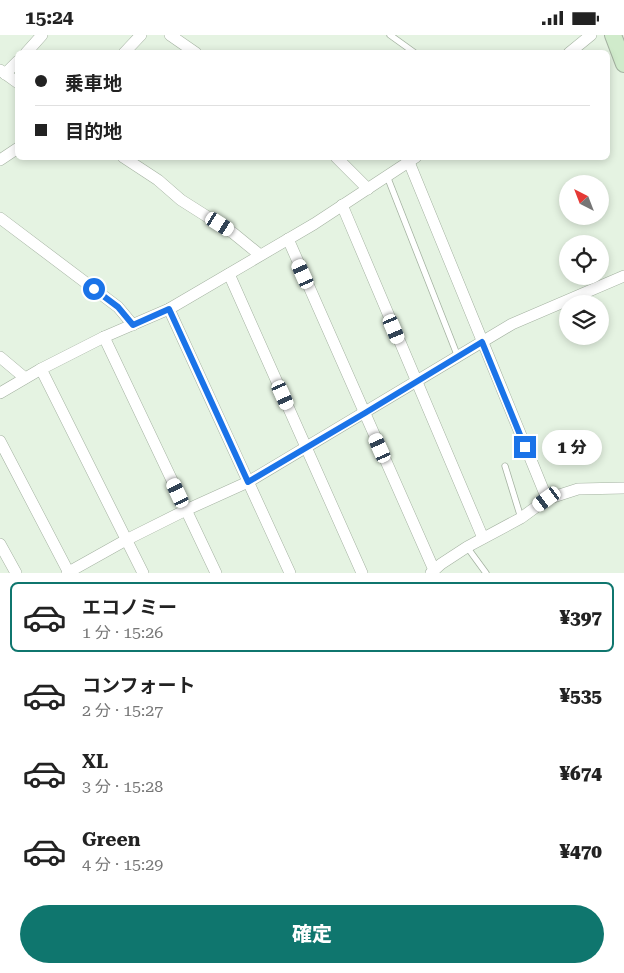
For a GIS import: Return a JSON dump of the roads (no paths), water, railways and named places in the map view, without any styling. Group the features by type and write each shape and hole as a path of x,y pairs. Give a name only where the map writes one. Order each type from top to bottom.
{"street":[{"path":"29,50 42,35"},
{"path":"127,50 141,35"},
{"path":"170,35 192,50"},
{"path":"573,50 591,35"},
{"path":"613,35 624,64"},
{"path":"15,63 3,72 15,81"},
{"path":"0,160 15,150"},
{"path":"128,160 158,180 181,199 233,233 260,255"},
{"path":"339,160 368,189"},
{"path":"0,393 41,369 104,337 169,309 314,224 413,160 482,342 547,499"},
{"path":"342,205 483,538"},
{"path":"0,218 118,307 133,325"},
{"path":"288,239 433,572 441,564 467,547 522,518 547,499 578,489 624,487"},
{"path":"229,274 362,573"},
{"path":"0,441 68,573 126,540 248,482 512,324 624,275"},
{"path":"169,309 290,573"},
{"path":"104,337 216,573"},
{"path":"0,357 25,378"},
{"path":"41,369 143,573"},
{"path":"0,545 16,573"}],"lane":[{"path":"390,35 412,50"},
{"path":"387,176 458,357"},
{"path":"504,466 522,518"},
{"path":"467,547 486,573"}]}
